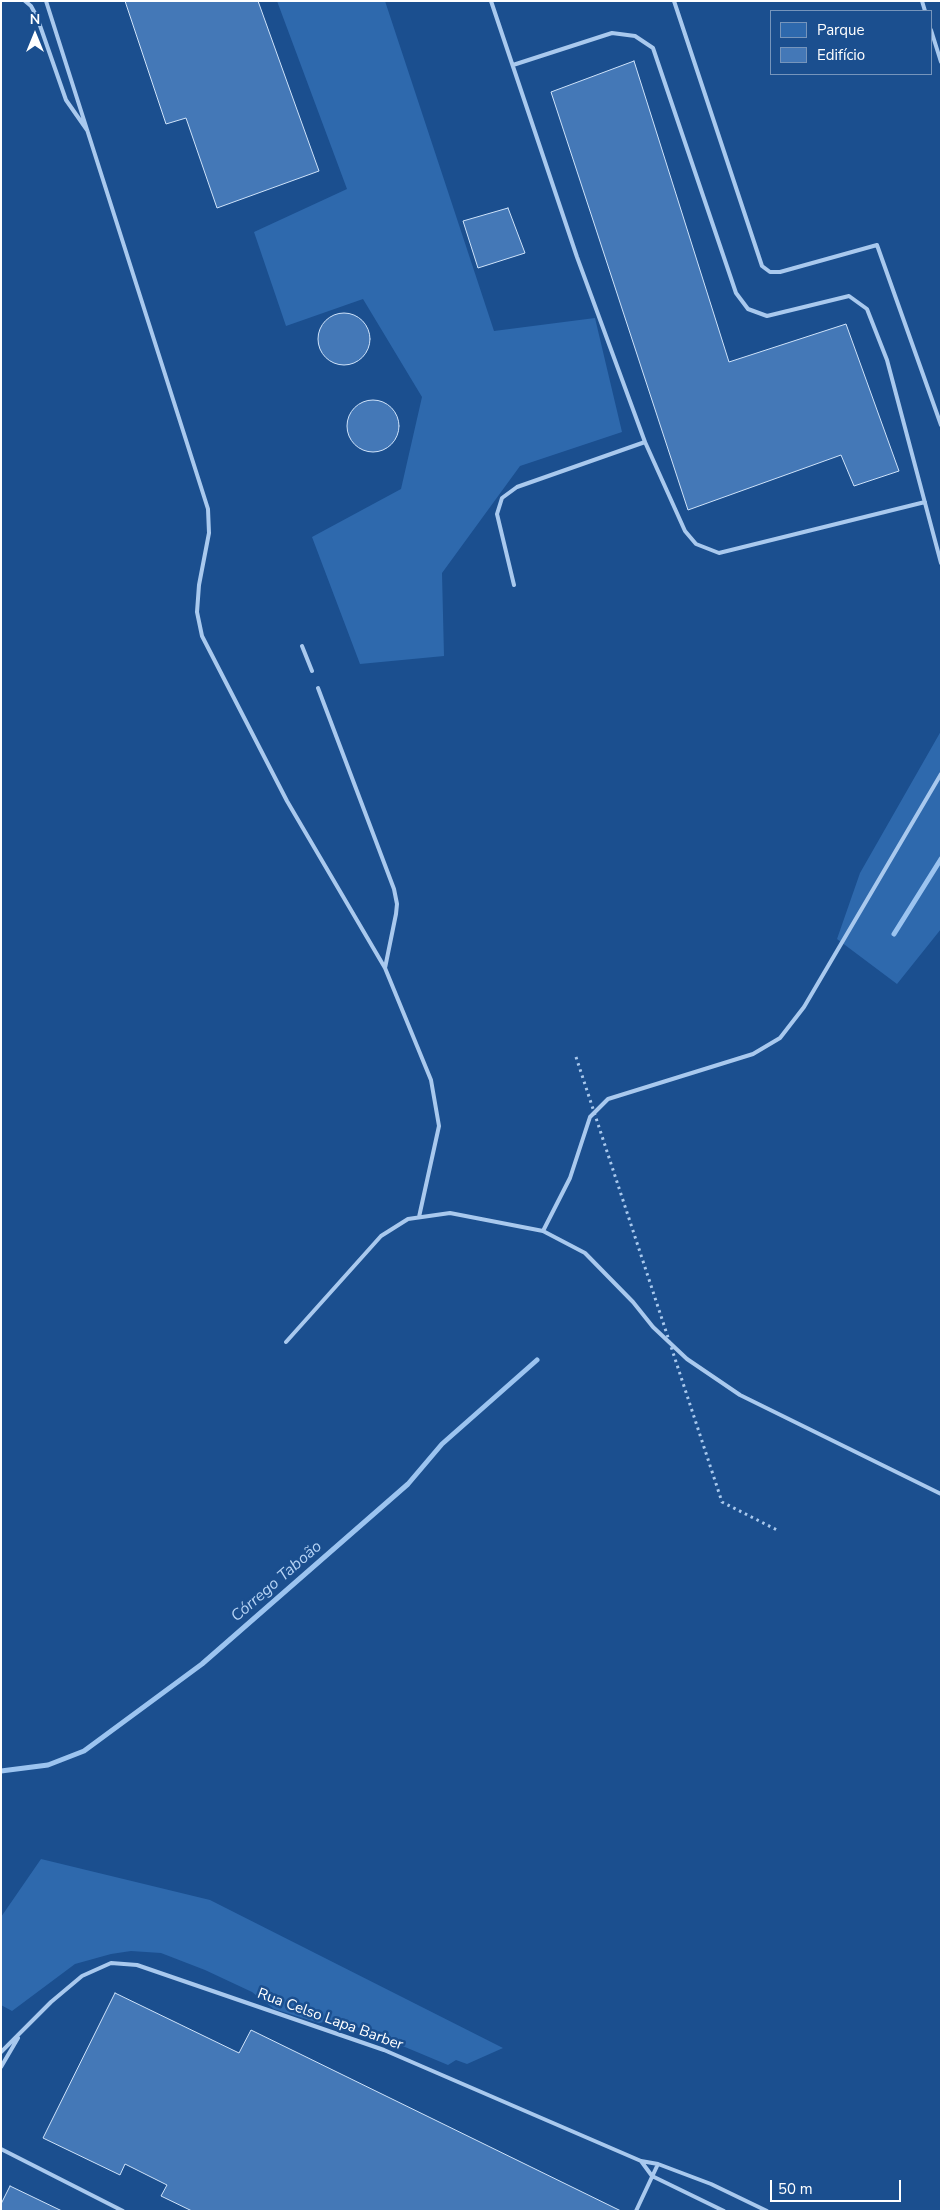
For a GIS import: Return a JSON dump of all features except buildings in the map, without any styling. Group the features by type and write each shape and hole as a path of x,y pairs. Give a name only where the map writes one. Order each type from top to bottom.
{"lane":[{"path":"25,1 31,6 37,16 66,100 90,135"},
{"path":"46,1 208,509 209,532 200,576 198,603 202,636 287,801 385,968 431,1080 439,1126 419,1217"},
{"path":"491,1 577,257 645,442 685,530 696,544 719,552 925,502"},
{"path":"674,1 762,266 770,272 780,272 877,245 941,426"},
{"path":"513,66 612,33 635,36 654,48 736,293 748,309 767,316 849,296 867,309 887,360 941,563"},
{"path":"932,33 941,62"},
{"path":"514,585 497,514 502,498 517,487 645,442"},
{"path":"302,646 312,671"},
{"path":"318,688 394,889 397,904 396,914 385,968"},
{"path":"543,1231 570,1178 590,1117 608,1100 753,1054 780,1038 804,1007 941,774"},
{"path":"286,1342 381,1236 408,1219 450,1213 543,1231 585,1253 633,1302 654,1327 687,1359 740,1395 941,1494"},
{"name":"Rua Celso Lapa Barber","path":"1,2052 51,2002 82,1976 111,1963 137,1965 384,2050 641,2161 658,2164 711,2184 767,2211"},
{"name":"Rua Celso Lapa Barber","path":"1,2067 21,2032"},
{"path":"1,2149 123,2211"},
{"path":"641,2161 652,2176 724,2211"},
{"path":"636,2211 658,2164"}],"path":[{"path":"576,1057 722,1502 779,1531"}],"green space":[{"path":"277,1 385,1 494,331 595,318 622,432 520,466 442,573 444,656 360,664 312,537 401,489 422,397 363,299 286,326 254,232 347,189"},
{"path":"941,731 941,929 897,984 837,939 860,873"},
{"path":"41,1859 210,1900 503,2048 467,2064 456,2060 448,2065 338,2019 319,2023 274,2009 252,1992 205,1970 161,1953 131,1951 111,1954 75,1964 12,2011 1,2005 1,1917"}],"waterway":[{"name":"Córrego Taboão","path":"894,934 941,859"},
{"name":"Córrego Taboão","path":"1,1771 48,1765 84,1751 202,1664 408,1484 442,1444 537,1360"}]}
